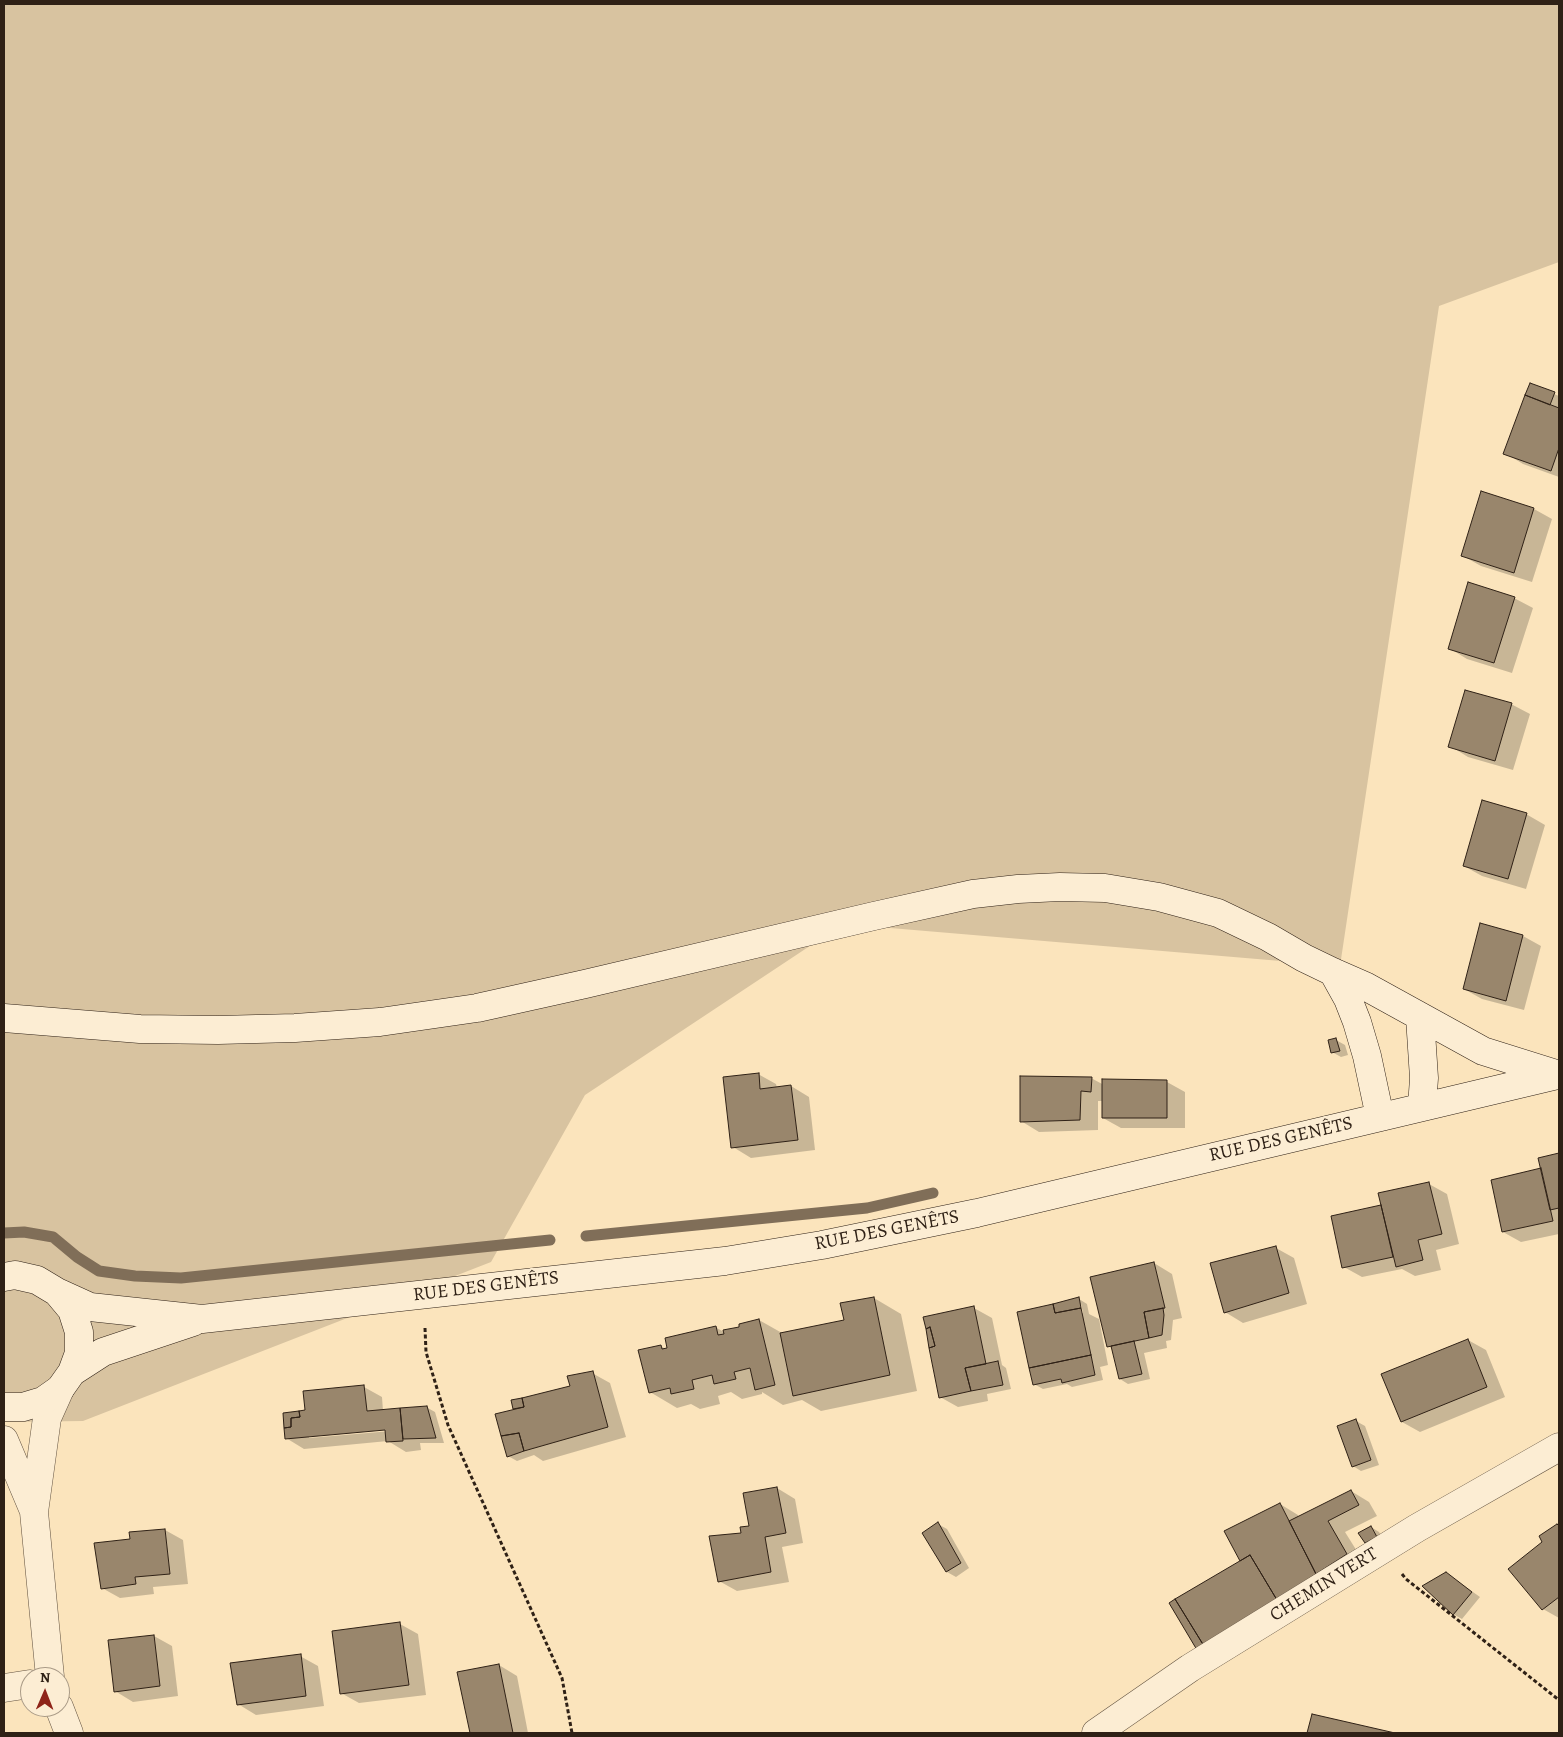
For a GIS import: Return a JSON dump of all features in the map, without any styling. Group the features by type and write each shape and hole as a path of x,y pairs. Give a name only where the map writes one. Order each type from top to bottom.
{"street":[{"path":"4,1018 140,1029 218,1030 295,1028 380,1022 486,1006 973,894 1060,887 1114,890 1159,897 1218,913 1268,937 1304,958 1365,986 1483,1052 1559,1075"},
{"path":"1333,972 1348,999 1357,1022 1367,1056 1380,1117"},
{"path":"1420,1017 1424,1078 1422,1108"},
{"name":"RUE DES GENÊTS","path":"4,1277 14,1275 37,1280 90,1308 202,1319 725,1261 822,1245 977,1213 1559,1075"},
{"path":"49,1667 34,1512 47,1418 78,1353 79,1332 72,1310 57,1292"},
{"name":"RUE DES GENÊTS","path":"4,1408 23,1407 43,1401 103,1352 202,1319"},
{"path":"4,1440 34,1512"},
{"name":"CHEMIN VERT","path":"1096,1733 1190,1668 1382,1550 1559,1447"},
{"path":"4,1688 20,1686"},
{"path":"63,1717 69,1733"}],"path":[{"path":"424,1295 426,1352 448,1425 562,1678 572,1733"},
{"path":"1382,1550 1406,1579 1559,1700"}],"shaded area":[{"path":"4,4 1559,4 1559,262 1439,306 1340,966 843,924 585,1095 491,1262 83,1421 4,1422"}],"building":[{"path":"1530,383 1555,392 1550,405 1525,395"},
{"path":"1525,395 1559,408 1559,448 1551,471 1503,454"},
{"path":"1481,491 1534,508 1514,573 1461,556"},
{"path":"1468,582 1515,597 1494,663 1448,649"},
{"path":"1465,690 1512,703 1495,761 1448,747"},
{"path":"1482,800 1527,813 1508,879 1463,866"},
{"path":"1480,923 1523,935 1506,1001 1463,989"},
{"path":"1336,1038 1340,1051 1331,1053 1328,1040"},
{"path":"759,1073 760,1089 791,1085 798,1140 731,1148 723,1077"},
{"path":"1020,1076 1092,1077 1091,1092 1081,1091 1080,1120 1020,1122"},
{"path":"1102,1079 1167,1080 1167,1118 1102,1118"},
{"path":"1559,1153 1559,1208 1550,1210 1538,1158"},
{"path":"1541,1168 1553,1221 1502,1232 1491,1180"},
{"path":"1429,1182 1442,1234 1418,1240 1423,1260 1396,1267 1378,1193"},
{"path":"1381,1205 1393,1257 1342,1268 1331,1216"},
{"path":"1276,1246 1289,1293 1224,1313 1210,1263"},
{"path":"1154,1262 1165,1308 1144,1312 1149,1338 1107,1347 1090,1277"},
{"path":"874,1297 890,1375 793,1396 780,1333 844,1320 840,1303"},
{"path":"1079,1297 1081,1308 1055,1313 1053,1304"},
{"path":"1053,1304 1055,1313 1081,1308 1091,1355 1029,1368 1017,1312"},
{"path":"974,1306 986,1364 965,1368 971,1391 939,1398 929,1348 935,1346 930,1327 926,1329 923,1317"},
{"path":"1163,1308 1162,1335 1149,1338 1144,1312"},
{"path":"759,1319 775,1385 755,1390 750,1368 734,1372 736,1379 714,1384 712,1375 692,1380 694,1389 671,1394 670,1388 649,1393 638,1350 661,1345 662,1349 667,1348 665,1338 716,1326 718,1335 724,1334 723,1330 739,1327 739,1324"},
{"path":"930,1327 935,1346 929,1348 926,1329"},
{"path":"1468,1339 1487,1387 1401,1422 1381,1374"},
{"path":"1134,1341 1142,1374 1119,1379 1111,1346"},
{"path":"1091,1355 1095,1375 1062,1383 1061,1379 1033,1385 1029,1368"},
{"path":"998,1361 1003,1385 971,1391 965,1368"},
{"path":"593,1371 608,1427 524,1451 519,1433 501,1436 495,1414 524,1407 522,1398 570,1386 567,1376"},
{"path":"364,1385 367,1411 400,1408 403,1441 386,1442 385,1430 285,1439 284,1428 291,1427 291,1418 300,1417 299,1411 305,1410 303,1391"},
{"path":"522,1398 524,1407 513,1409 511,1400"},
{"path":"427,1406 436,1438 403,1439 400,1408"},
{"path":"299,1411 300,1417 291,1418 291,1427 284,1428 283,1413"},
{"path":"1356,1419 1371,1460 1352,1467 1337,1426"},
{"path":"519,1433 524,1451 507,1457 501,1436"},
{"path":"777,1487 786,1533 765,1537 771,1572 718,1582 709,1536 741,1533 740,1527 749,1526 743,1493"},
{"path":"1351,1490 1359,1505 1328,1521 1347,1554 1316,1574 1289,1521"},
{"path":"1280,1503 1316,1574 1277,1600 1250,1555 1240,1561 1224,1531"},
{"path":"938,1522 961,1563 946,1572 922,1533"},
{"path":"1557,1524 1559,1526 1559,1597 1542,1610 1508,1569 1542,1542 1539,1536"},
{"path":"1371,1526 1377,1537 1365,1543 1358,1533"},
{"path":"165,1529 170,1574 135,1577 136,1584 101,1589 94,1543 130,1539 129,1532"},
{"path":"1250,1555 1277,1600 1204,1646 1175,1599"},
{"path":"1446,1572 1472,1592 1453,1615 1422,1586"},
{"path":"1175,1599 1204,1646 1197,1650 1169,1603"},
{"path":"400,1622 409,1685 340,1694 332,1631"},
{"path":"154,1635 160,1686 114,1692 108,1640"},
{"path":"301,1654 306,1696 237,1705 230,1663"},
{"path":"499,1664 513,1733 470,1733 457,1672"},
{"path":"1312,1714 1395,1733 1307,1733"}],"waterway":[{"path":"586,1236 867,1208 933,1193"},
{"path":"4,1233 24,1232 53,1237 77,1257 99,1271 135,1276 181,1278 550,1240"}]}
